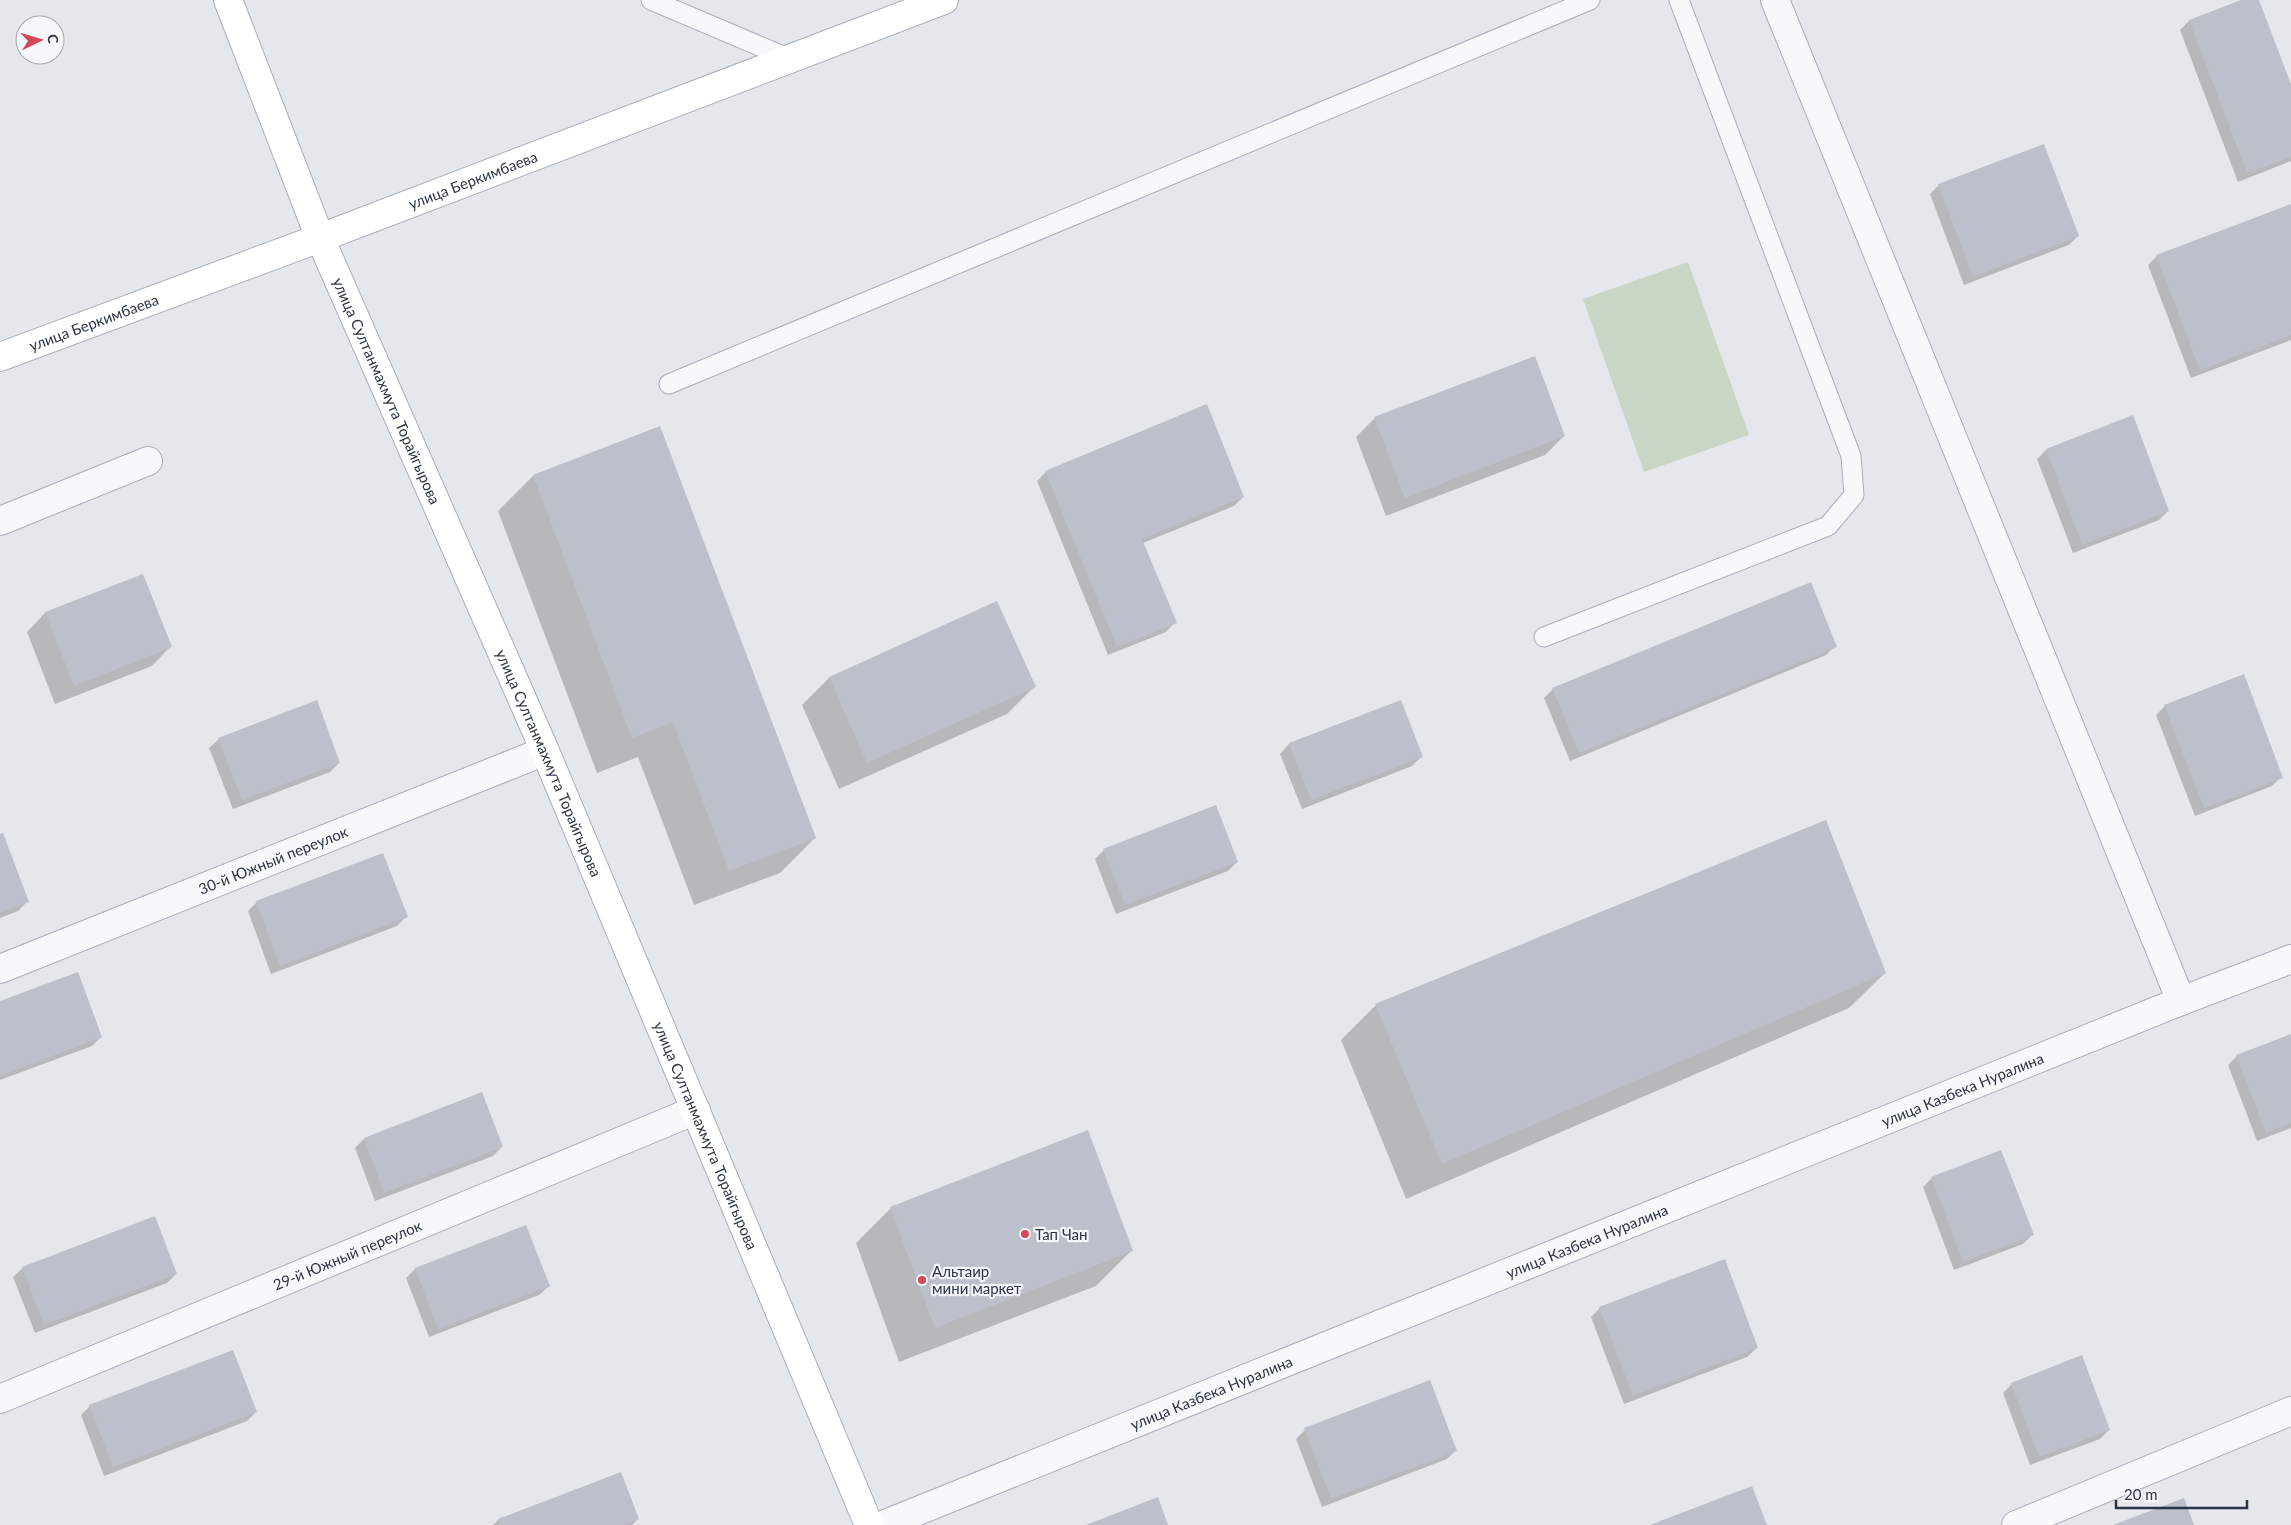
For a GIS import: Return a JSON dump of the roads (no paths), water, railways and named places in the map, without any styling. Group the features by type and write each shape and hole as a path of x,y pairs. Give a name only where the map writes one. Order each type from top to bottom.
{"main road":[{"name":"улица Султанмахмута Торайгырова","path":"228,0 320,238 545,752 869,1525"},
{"name":"улица Беркимбаева","path":"0,356 320,238 944,0"}],"street":[{"path":"1775,0 2181,1002"},
{"path":"0,521 148,462"},
{"name":"30-й Южный переулок","path":"0,969 545,752"},
{"name":"улица Казбека Нуралина","path":"883,1525 2291,959"},
{"name":"29-й Южный переулок","path":"0,1399 696,1110"},
{"path":"2016,1525 2291,1411"}],"lane":[{"path":"651,0 790,59"},
{"path":"669,384 1590,0"},
{"path":"1544,637 1828,526 1854,495 1851,456 1679,0"}],"place":[{"name":"Тап Чан","path":"1025,1234"},
{"name":"Альтаир мини маркет","path":"922,1280"}]}
